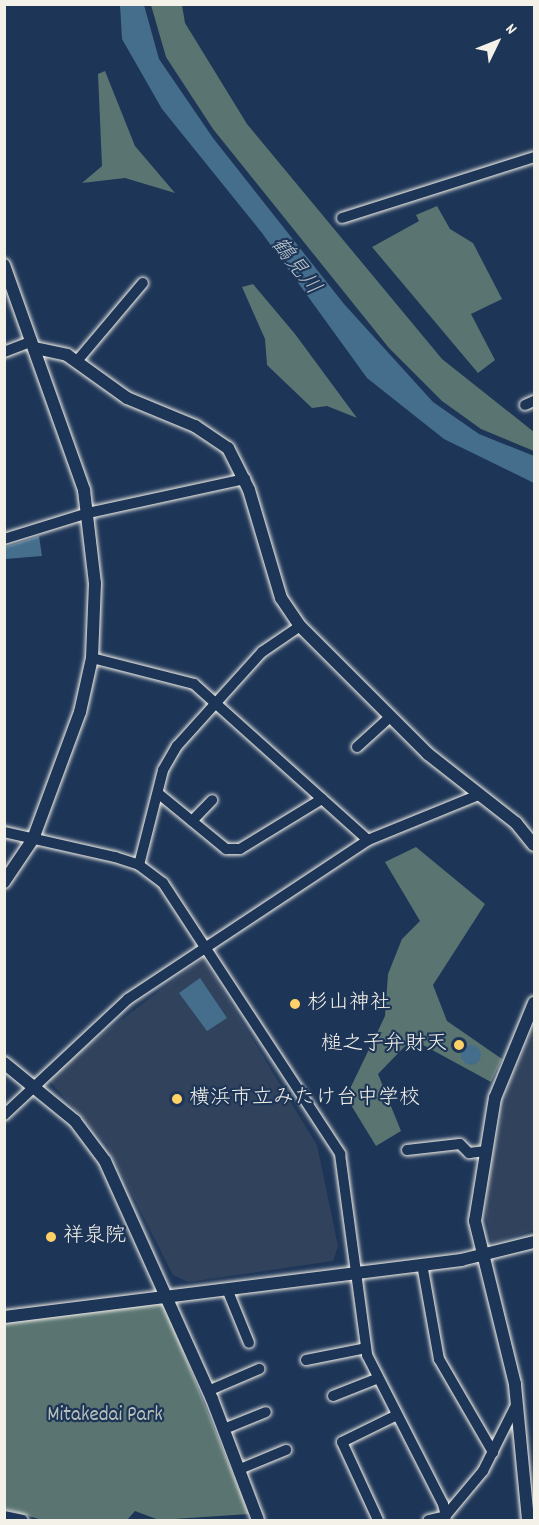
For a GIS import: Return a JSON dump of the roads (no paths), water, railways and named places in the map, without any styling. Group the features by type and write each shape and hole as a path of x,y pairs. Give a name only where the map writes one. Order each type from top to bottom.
{"street":[{"path":"342,218 534,160"},
{"path":"4,265 34,345 88,513 95,584 92,658 61,773 33,839 4,882"},
{"path":"77,361 143,283"},
{"path":"4,352 34,345 56,350 77,361 127,398 215,437 233,454 245,479 281,598 300,626 390,717 476,796 516,823 534,845"},
{"path":"4,539 88,513 245,479"},
{"path":"139,865 159,794 163,770 177,746 262,652 300,626"},
{"path":"92,658 174,674 216,702 368,840"},
{"path":"357,747 390,717"},
{"path":"159,794 226,849 240,849 322,799"},
{"path":"4,1115 34,1084 128,999 368,840 476,796"},
{"path":"192,821 212,800"},
{"path":"4,832 139,865 173,894 208,946 340,1154 366,1348 376,1379 444,1518"},
{"path":"528,1521 515,1407 516,1384 481,1257 475,1221 495,1098 534,1003"},
{"path":"4,1063 34,1084 75,1121 105,1161 208,1391 240,1469 258,1521"},
{"path":"407,1150 460,1144 469,1153 486,1151"},
{"path":"4,1317 481,1257 534,1242"},
{"path":"422,1264 439,1359 493,1452"},
{"path":"227,1289 249,1343"},
{"path":"306,1360 366,1348"},
{"path":"208,1391 259,1369"},
{"path":"333,1396 376,1379"},
{"path":"428,1521 444,1518 493,1452 515,1407"},
{"path":"224,1429 266,1412"},
{"path":"378,1521 342,1442 394,1416"},
{"path":"240,1469 286,1450"},
{"path":"4,1516 23,1521"}],"water":[{"name":"鶴見川","path":"120,5 144,5 159,59 213,138 344,304 433,402 479,434 534,456 534,483 444,439 367,378 262,233 162,109 122,39"},
{"path":"39,536 42,556 5,559 5,547"},
{"path":"200,978 227,1018 207,1031 179,993"},
{"path":"471,1045 478,1048 481,1055 478,1062 471,1065 464,1062 461,1055 464,1048"}],"place":[{"name":"杉山神社","path":"295,1004"},
{"name":"槌之子弁財天","path":"459,1045"},
{"name":"横浜市立みたけ台中学校","path":"177,1099"},
{"name":"祥泉院","path":"51,1237"}],"park label":[{"name":"Mitakedai Park","path":"105,1416"}]}
